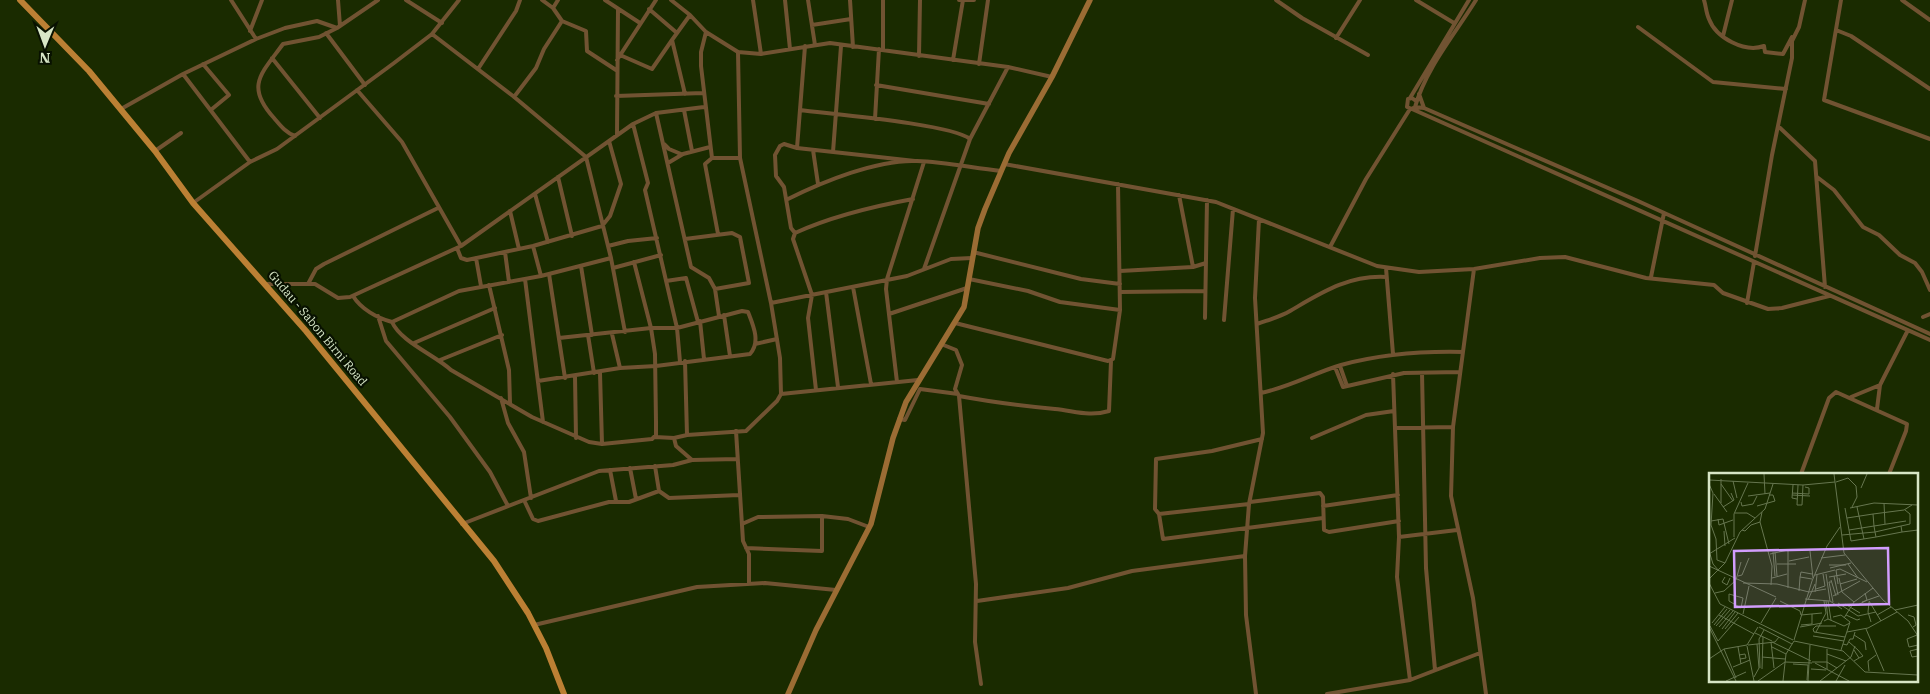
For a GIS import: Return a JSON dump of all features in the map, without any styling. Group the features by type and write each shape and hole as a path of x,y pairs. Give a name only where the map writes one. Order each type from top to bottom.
{"main road":[{"name":"Gudau - Sabon Birni Road","path":"20,0 73,53 121,110 155,151 193,203 267,284 365,401 504,575 546,648 564,694"}],"street":[{"path":"231,0 256,39"},
{"path":"250,31 262,0"},
{"path":"338,0 339,27"},
{"path":"295,136 287,132 266,110 258,95 257,83 272,58 283,44 310,40 339,27 378,0"},
{"path":"406,0 442,23"},
{"path":"193,203 250,162 277,149 432,34 459,0"},
{"path":"478,69 516,10 520,0"},
{"path":"542,0 553,8 562,21 586,31 587,51 616,70"},
{"path":"553,8 558,0"},
{"path":"605,0 640,23"},
{"path":"616,62 656,0"},
{"path":"670,0 690,15 706,32 738,52 761,54 830,43 841,46 881,49 919,56 1008,67 1052,77"},
{"path":"754,0 761,54"},
{"path":"785,0 790,49"},
{"path":"808,0 815,45"},
{"path":"850,0 853,47"},
{"path":"875,118 883,0"},
{"path":"919,56 920,0"},
{"path":"953,60 961,0 974,0"},
{"path":"979,64 988,0"},
{"path":"788,694 836,590 869,527 899,419 918,380 964,307 978,228 1004,164 1052,77 1090,0"},
{"path":"1276,0 1336,38 1368,55"},
{"path":"1336,38 1360,0"},
{"path":"1416,0 1454,22"},
{"path":"1411,107 1410,98 1454,22 1469,0"},
{"path":"1330,248 1366,180 1476,0"},
{"path":"1704,0 1709,20 1723,36 1728,41 1754,50 1764,46 1765,52 1783,54 1794,33 1799,28"},
{"path":"1723,36 1732,0"},
{"path":"1755,256 1792,58 1792,41 1799,28 1805,0"},
{"path":"1842,0 1824,100 1930,139"},
{"path":"1902,0 1930,20"},
{"path":"617,135 616,62 618,9"},
{"path":"649,9 677,33"},
{"path":"620,55 650,69 690,15"},
{"path":"812,25 851,19"},
{"path":"121,110 183,74 256,39 285,28 317,21 339,27"},
{"path":"514,96 536,68 547,45 562,21"},
{"path":"1638,27 1713,82 1786,89"},
{"path":"1836,30 1851,36 1930,90"},
{"path":"706,32 701,52 704,107 712,158"},
{"path":"326,33 364,85"},
{"path":"432,34 514,96 586,157 611,258 625,332"},
{"path":"672,40 685,94"},
{"path":"797,148 805,46"},
{"path":"833,152 841,46"},
{"path":"353,296 358,305 392,322 408,340 440,360 451,370 543,422 576,438 602,444 750,429 763,413 777,401 781,394 777,338 771,303 740,158 738,52"},
{"path":"272,58 320,118"},
{"path":"203,64 229,95 212,109"},
{"path":"924,269 970,138 1008,67"},
{"path":"183,74 212,109 250,162"},
{"path":"876,85 989,104"},
{"path":"357,90 402,142 459,247 463,260 533,246 602,226 610,216 621,184 609,141"},
{"path":"616,96 703,93"},
{"path":"1419,94 1424,108"},
{"path":"1410,98 1416,101"},
{"path":"267,284 316,284 338,298 353,296 459,247 633,124 656,113 704,107"},
{"path":"1411,107 1424,108 1664,213 1930,334"},
{"path":"1411,107 1930,340"},
{"path":"684,110 692,151"},
{"path":"800,110 875,118 963,133 970,138"},
{"path":"656,113 692,266 708,275 715,289 730,356"},
{"path":"633,124 648,183 645,190 677,328 680,362"},
{"path":"1778,126 1812,157 1816,166 1817,206 1825,287"},
{"path":"155,151 181,132"},
{"path":"663,143 677,153 683,154"},
{"path":"795,233 791,228 788,199 784,187 776,176 775,155 780,146 784,144 812,150 1001,171"},
{"path":"668,163 683,154 710,147"},
{"path":"812,150 818,184"},
{"path":"718,234 704,164 712,158 740,158"},
{"path":"788,199 818,184 876,166 915,161"},
{"path":"897,382 887,279 924,162"},
{"path":"1004,164 1207,200 1386,268 1419,272 1474,268 1540,258 1565,257 1600,268 1714,285 1723,293 1768,309 1782,308 1829,296"},
{"path":"558,177 572,236"},
{"path":"1817,177 1834,190 1863,227 1878,235 1900,255 1915,263 1930,290"},
{"path":"899,419 905,420 920,389 1016,406 1056,409 1094,415 1109,411 1112,361 1120,310 1118,184"},
{"path":"535,194 548,242"},
{"path":"1179,195 1193,267"},
{"path":"816,390 808,318 812,295 793,239 795,233 889,203 913,199"},
{"path":"1205,318 1207,200"},
{"path":"308,284 316,269 324,264 438,208"},
{"path":"1224,320 1233,209"},
{"path":"510,211 520,249"},
{"path":"1651,277 1664,213"},
{"path":"1256,694 1246,615 1245,556 1250,503 1262,439 1255,298 1259,219"},
{"path":"685,239 718,234 736,234 740,237 749,283 715,289"},
{"path":"608,246 628,241 657,238"},
{"path":"533,246 541,276"},
{"path":"506,252 509,282"},
{"path":"613,268 660,255"},
{"path":"771,303 887,279 951,259 972,255 1037,266 1082,279 1120,284"},
{"path":"476,258 481,286"},
{"path":"392,322 459,291 541,276 611,258"},
{"path":"634,262 651,328 656,366 655,438"},
{"path":"1747,302 1754,262"},
{"path":"1120,271 1193,267 1206,263"},
{"path":"581,266 594,373"},
{"path":"1386,268 1393,354"},
{"path":"1474,268 1453,426 1451,496 1457,530 1474,598 1486,694"},
{"path":"548,274 565,378"},
{"path":"1257,324 1286,313 1331,287 1349,280 1386,277"},
{"path":"666,281 686,278 699,322 704,359"},
{"path":"525,279 543,422"},
{"path":"969,279 1028,291 1060,302 1120,310"},
{"path":"488,285 510,370 510,403"},
{"path":"853,287 871,384"},
{"path":"889,314 968,288"},
{"path":"1120,292 1205,291"},
{"path":"826,292 838,387"},
{"path":"414,343 495,308"},
{"path":"538,381 600,373 620,368 656,366 750,354 755,344 753,325 748,312 742,311 677,328 651,328 612,334 559,338"},
{"path":"1923,317 1930,314"},
{"path":"378,316 386,341 450,416 490,472 508,506"},
{"path":"955,323 1112,361"},
{"path":"1876,409 1880,385 1908,330"},
{"path":"612,334 620,368"},
{"path":"440,360 502,335"},
{"path":"755,344 777,338"},
{"path":"940,344 956,350 962,365 955,389 958,395 977,601 976,642 981,684"},
{"path":"1261,393 1285,387 1338,366 1393,354 1413,351 1463,352"},
{"path":"685,361 687,434"},
{"path":"1338,366 1347,386 1393,374 1460,372"},
{"path":"600,373 602,444"},
{"path":"1422,373 1425,534 1435,670"},
{"path":"1393,374 1399,521 1397,577 1410,680"},
{"path":"575,376 576,438"},
{"path":"781,394 918,380"},
{"path":"1851,397 1880,385"},
{"path":"1801,473 1832,393 1836,392 1905,422 1907,426 1889,473"},
{"path":"501,398 508,423 524,452 531,498"},
{"path":"1312,438 1366,415 1394,411"},
{"path":"1395,428 1453,426"},
{"path":"736,431 743,542 749,554 749,583"},
{"path":"674,438 676,446 692,460"},
{"path":"1262,439 1212,451 1156,459 1155,509 1160,514 1165,540 1324,518"},
{"path":"462,524 599,471 673,464 692,460 737,459"},
{"path":"655,466 659,491 669,498 739,494"},
{"path":"630,468 636,499"},
{"path":"610,470 616,501"},
{"path":"524,500 533,519 538,521 616,501 625,502 659,491"},
{"path":"1160,514 1250,503 1318,492 1322,494 1324,530 1329,532 1399,521"},
{"path":"1323,506 1398,495"},
{"path":"742,524 758,517 822,516 848,518 869,527"},
{"path":"746,548 822,551 822,516"},
{"path":"1399,537 1457,530"},
{"path":"977,601 1068,588 1132,572 1245,556"},
{"path":"534,625 683,589 765,583 836,590"},
{"path":"1327,694 1410,680 1480,653"}]}
